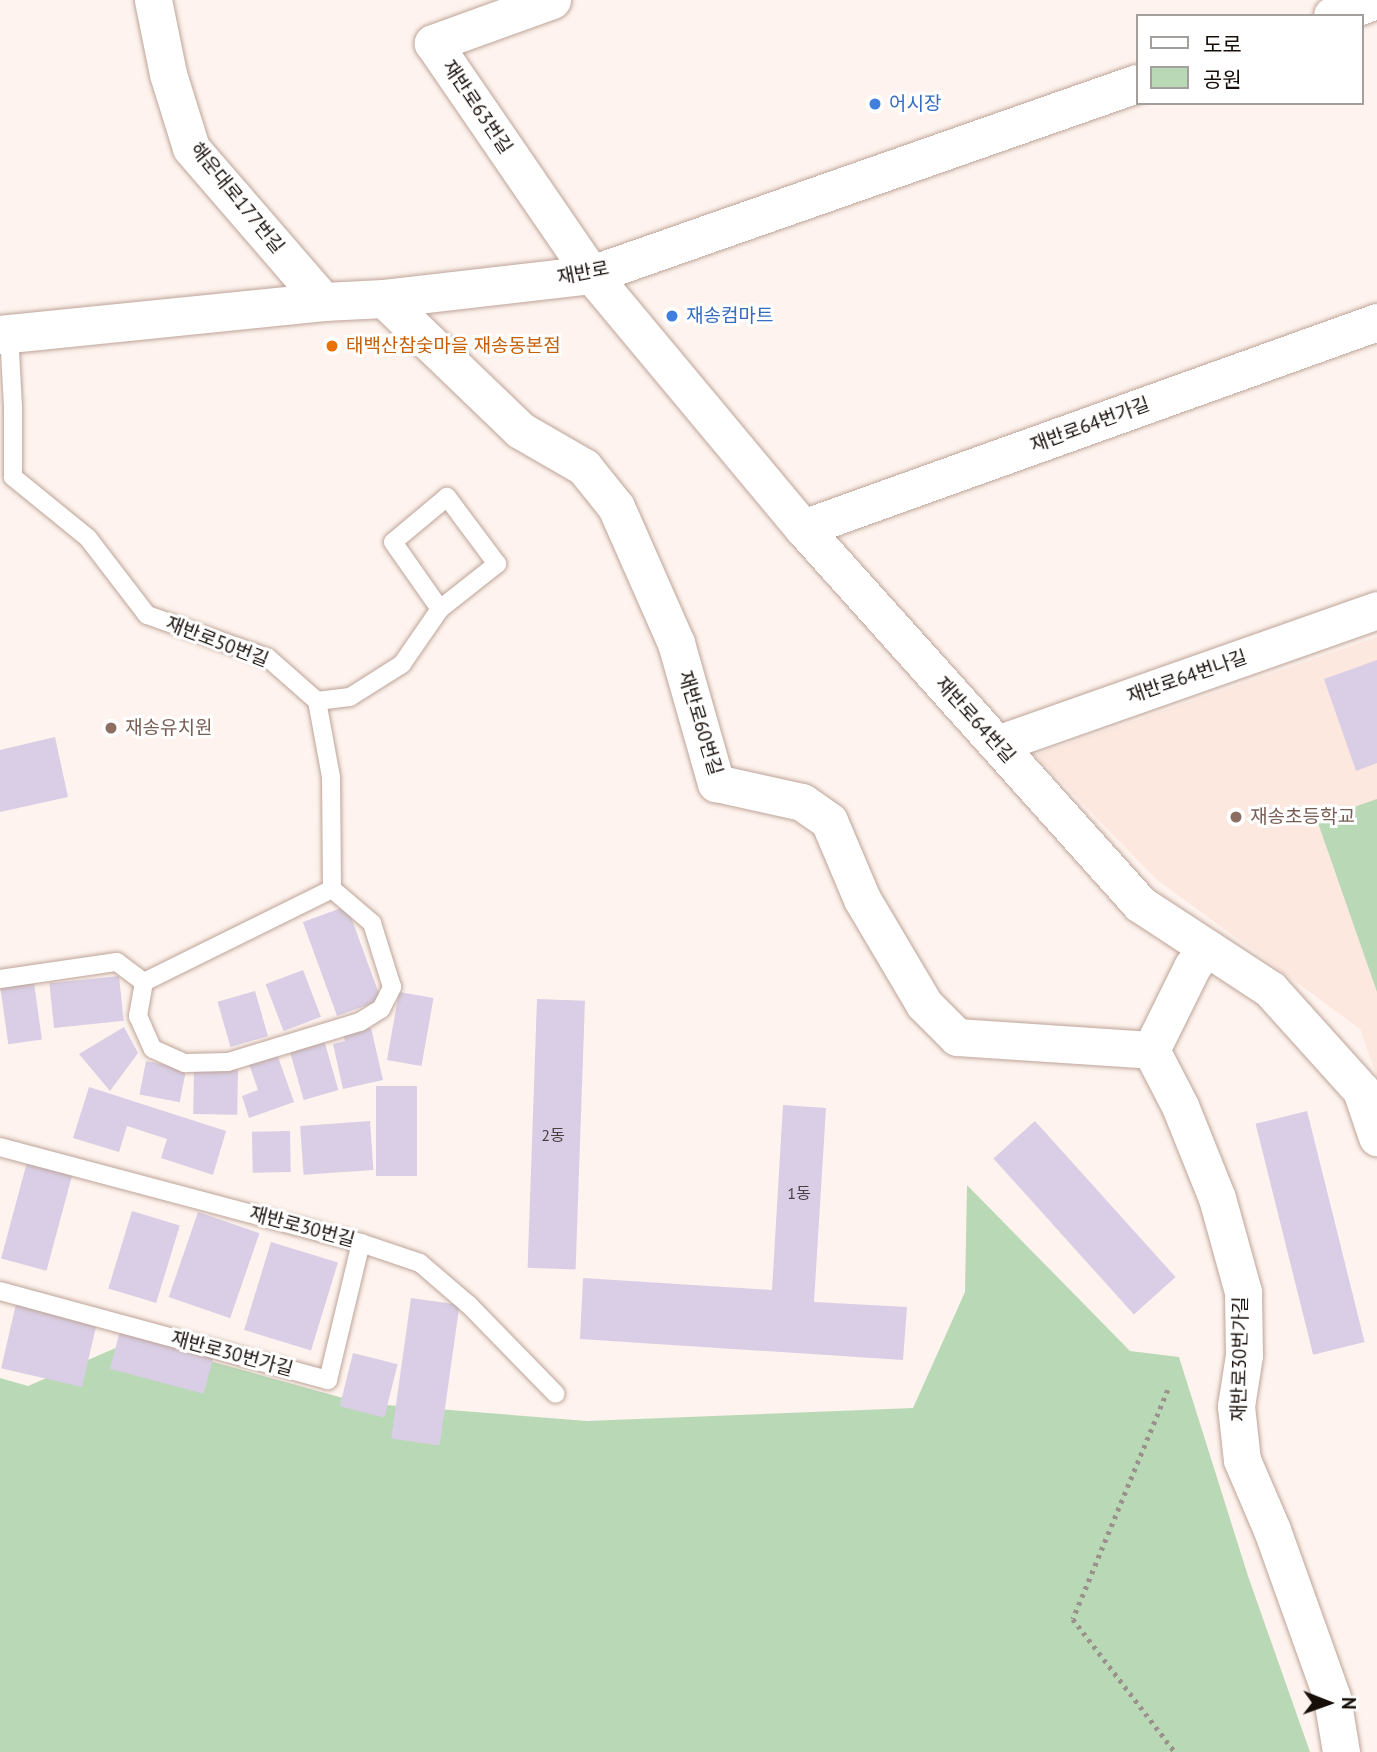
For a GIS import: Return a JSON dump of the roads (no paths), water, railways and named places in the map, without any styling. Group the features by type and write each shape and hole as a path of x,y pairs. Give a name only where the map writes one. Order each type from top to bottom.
{"main road":[{"path":"1338,14 1377,0"},
{"name":"재반로","path":"4,334 324,302 384,299 592,275 1136,84"}],"street":[{"name":"해운대로177번길","path":"153,0 168,74 191,148 324,302"},
{"name":"재반로63번길","path":"552,0 433,43 592,275"},
{"name":"재반로64번길","path":"592,275 803,528 1140,904 1270,989 1361,1090 1377,1137"},
{"name":"재반로60번길","path":"384,299 520,430 584,467 616,507 676,643 716,783 802,802 829,821 862,899 924,1004 957,1037 1151,1050"},
{"name":"재반로64번가길","path":"803,528 1377,322"},
{"name":"재반로64번나길","path":"997,744 1377,610"},
{"path":"1151,1050 1192,967 1206,948"},
{"name":"재반로30번가길","path":"1151,1050 1180,1106 1217,1198 1236,1265 1243,1292 1244,1355 1236,1406 1242,1460 1272,1530 1332,1698 1341,1752"}],"lane":[{"name":"재반로50번길","path":"4,334 13,477 88,538 147,615 268,658 317,701"},
{"path":"144,982 138,1016 153,1049 185,1063 228,1062 360,1022 381,1009 392,986 372,923 332,889 331,777 317,701 350,697 402,664 440,609 497,564 447,497 393,542 440,609"},
{"path":"144,982 332,889"},
{"path":"0,978 117,962 144,982"},
{"name":"재반로30번길","path":"0,1147 361,1243 420,1263 469,1305 556,1394"},
{"name":"재반로30번가길","path":"0,1291 328,1380 361,1243"}],"place":[{"name":"어시장","path":"875,104"},
{"name":"재송컴마트","path":"672,316"},
{"name":"태백산참숯마을 재송동본점","path":"332,346"},
{"name":"재송유치원","path":"111,728"},
{"name":"재송초등학교","path":"1236,817"}]}
